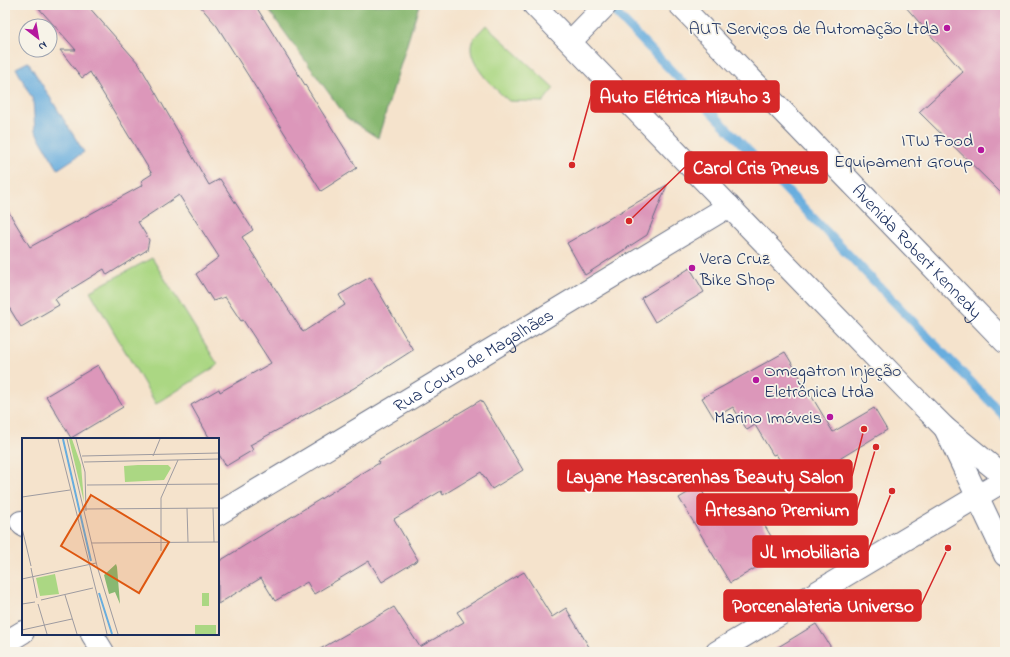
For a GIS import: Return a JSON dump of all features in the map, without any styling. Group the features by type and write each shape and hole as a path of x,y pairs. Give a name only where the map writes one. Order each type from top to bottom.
{"street":[{"path":"534,5 571,41 945,428 1005,479 717,652"},
{"name":"Avenida Robert Kennedy","path":"680,5 1005,342"},
{"path":"571,41 600,13"},
{"name":"Rua Couto de Magalhães","path":"219,513 729,206"},
{"path":"945,428 976,497 1005,555"},
{"path":"5,643 22,633"},
{"path":"93,635 103,652"}],"green space":[{"path":"265,5 419,5 378,138 347,118"},
{"path":"486,25 554,88 543,102 509,101 496,90 477,66 471,50 472,42 476,35"},
{"path":"152,258 218,365 156,404 90,291"}],"water":[{"path":"28,62 84,152 58,169 35,131 33,100 16,68"}],"building":[{"path":"36,5 87,5 139,64 209,185 220,179 253,230 242,237 303,332 345,305 339,295 370,277 413,350 354,388 250,445 253,450 226,466 219,455 219,438 209,438 191,405 219,389 220,392 271,363 243,320 241,321 225,297 213,301 196,274 219,257 179,195 138,222 149,240 147,250 107,275 104,269 55,299 59,305 21,327 5,301 5,206 30,247 143,185 141,181 152,174 90,72 82,78 60,50 76,50 58,30 58,18 48,18"},
{"path":"199,5 255,5 357,168 321,191 217,26"},
{"name":"ITW Food Equipament Group","path":"904,5 1005,5 1005,197 919,112 963,72"},
{"path":"667,185 647,235 585,275 567,243"},
{"path":"690,268 704,292 655,322 641,298"},
{"path":"785,352 833,432 874,408 887,430 795,486 776,454 773,455 755,425 747,430 733,407 714,418 702,398"},
{"path":"98,365 123,407 71,438 46,396"},
{"path":"481,400 523,470 492,489 481,472 443,495 441,491 394,519 418,560 382,582 369,561 314,594 307,582 275,601 261,578 219,603 219,561 379,463 378,461"},
{"path":"699,486 719,520 750,501 781,553 730,583 679,498"},
{"path":"524,572 552,617 566,608 592,652 315,652 394,607 420,647 464,622 457,612"},
{"path":"816,624 834,652 770,652"}],"waterway":[{"path":"608,5 1005,417"}],"place":[{"name":"AUT Serviços de Automação Ltda","path":"947,28"},
{"name":"ITW Food Equipament Group","path":"981,150"},
{"name":"Auto Elétrica Mizuho 3","path":"572,165"},
{"name":"Carol Cris Pneus","path":"629,221"},
{"name":"Vera Cruz Bike Shop","path":"692,268"},
{"name":"Omegatron Injeção Eletrônica Ltda","path":"756,380"},
{"name":"Marino Imóveis","path":"830,417"},
{"name":"Layane Mascarenhas Beauty Salon","path":"864,429"},
{"name":"Artesano Premium","path":"876,447"},
{"name":"JL Imobiliaria","path":"892,491"},
{"name":"Porcenalateria Universo","path":"948,548"}]}
